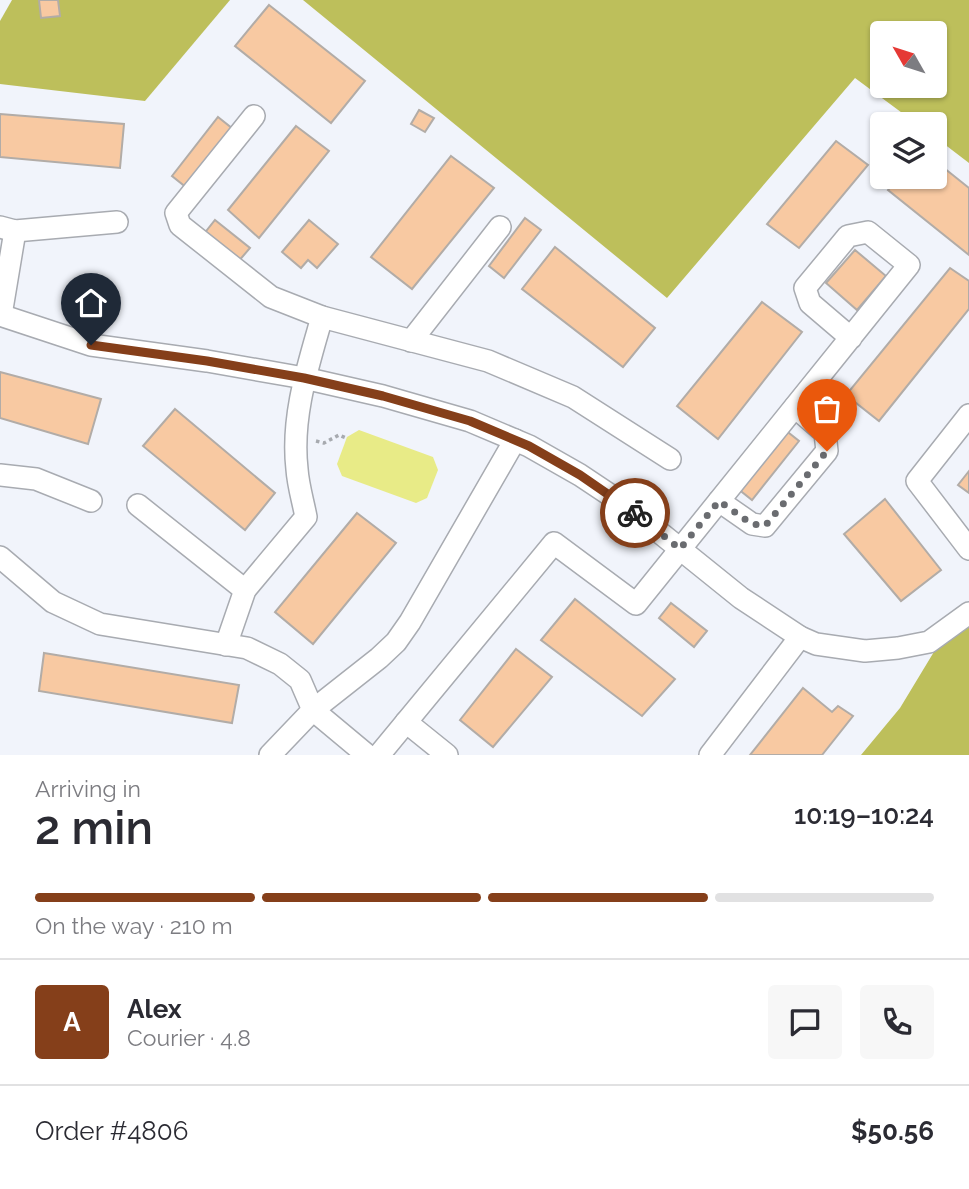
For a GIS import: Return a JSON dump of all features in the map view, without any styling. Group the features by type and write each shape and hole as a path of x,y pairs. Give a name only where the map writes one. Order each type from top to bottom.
{"street":[{"path":"254,116 176,213 180,225 271,297 322,317 488,361 573,397 670,459"},
{"path":"117,222 7,229 0,315 91,345 304,378 383,396 470,421 515,440 580,475 628,507 741,598 800,637 816,644 865,651 929,642 969,613"},
{"path":"411,341 500,227"},
{"path":"379,755 554,543 636,604 851,338 909,264 868,232 848,236 805,288 810,303 851,338"},
{"path":"226,645 245,590 306,517 296,467 297,421 304,378 322,317"},
{"path":"719,501 752,524 765,526 827,451 825,433 795,407"},
{"path":"969,415 917,481 969,549"},
{"path":"270,755 313,710 396,642 515,440"},
{"path":"0,475 36,479 91,501"},
{"path":"138,505 245,590"},
{"path":"0,557 53,602 100,624 247,648 280,664 300,680 313,710 367,755"},
{"path":"710,755 800,637"},
{"path":"406,722 447,755"}],"path":[{"path":"297,438 324,443 339,435 346,438"}],"green space":[{"path":"359,430 433,457 438,470 427,498 416,503 342,476 337,464 347,437"}],"shaded area":[{"path":"12,0 230,0 145,101 0,84 0,21"},
{"path":"303,0 969,0 969,163 947,146 947,112 901,112 882,98 947,98 947,21 870,21 870,89 855,78 667,298"},
{"path":"969,613 969,755 861,755 900,708 949,627"}],"building":[{"path":"39,0 58,0 60,16 41,18"},
{"path":"269,5 365,81 331,123 235,46"},
{"path":"419,110 434,118 425,132 411,124"},
{"path":"0,114 124,124 120,168 0,157"},
{"path":"218,117 233,129 187,188 172,176"},
{"path":"296,126 329,151 259,238 228,210"},
{"path":"836,141 868,165 799,248 767,224"},
{"path":"451,156 494,188 412,289 371,257"},
{"path":"947,170 969,188 969,255 888,190 947,189"},
{"path":"525,218 541,230 504,278 489,266"},
{"path":"215,220 250,248 237,263 203,235"},
{"path":"309,220 338,244 317,268 308,260 301,268 282,252"},
{"path":"555,247 655,328 623,367 522,289"},
{"path":"855,250 886,276 857,310 826,283"},
{"path":"950,268 969,281 969,309 879,421 846,395"},
{"path":"762,302 802,332 718,439 677,406"},
{"path":"0,372 101,399 88,444 0,418"},
{"path":"175,409 275,493 245,530 143,446"},
{"path":"784,429 799,441 752,500 737,488"},
{"path":"969,471 969,493 958,485"},
{"path":"885,499 941,570 901,601 844,534"},
{"path":"357,513 396,543 313,644 275,612"},
{"path":"575,599 675,679 642,716 541,640"},
{"path":"671,603 707,631 694,647 659,618"},
{"path":"516,649 552,677 493,747 460,720"},
{"path":"44,653 239,685 232,723 39,691"},
{"path":"803,688 832,712 838,706 853,716 822,755 750,755"}],"way so far":[{"path":"635,513 680,549 719,501 752,524 765,526 827,451"}],"route":[{"path":"91,345 304,378 383,396 470,421 529,446 580,475 635,513"}]}
